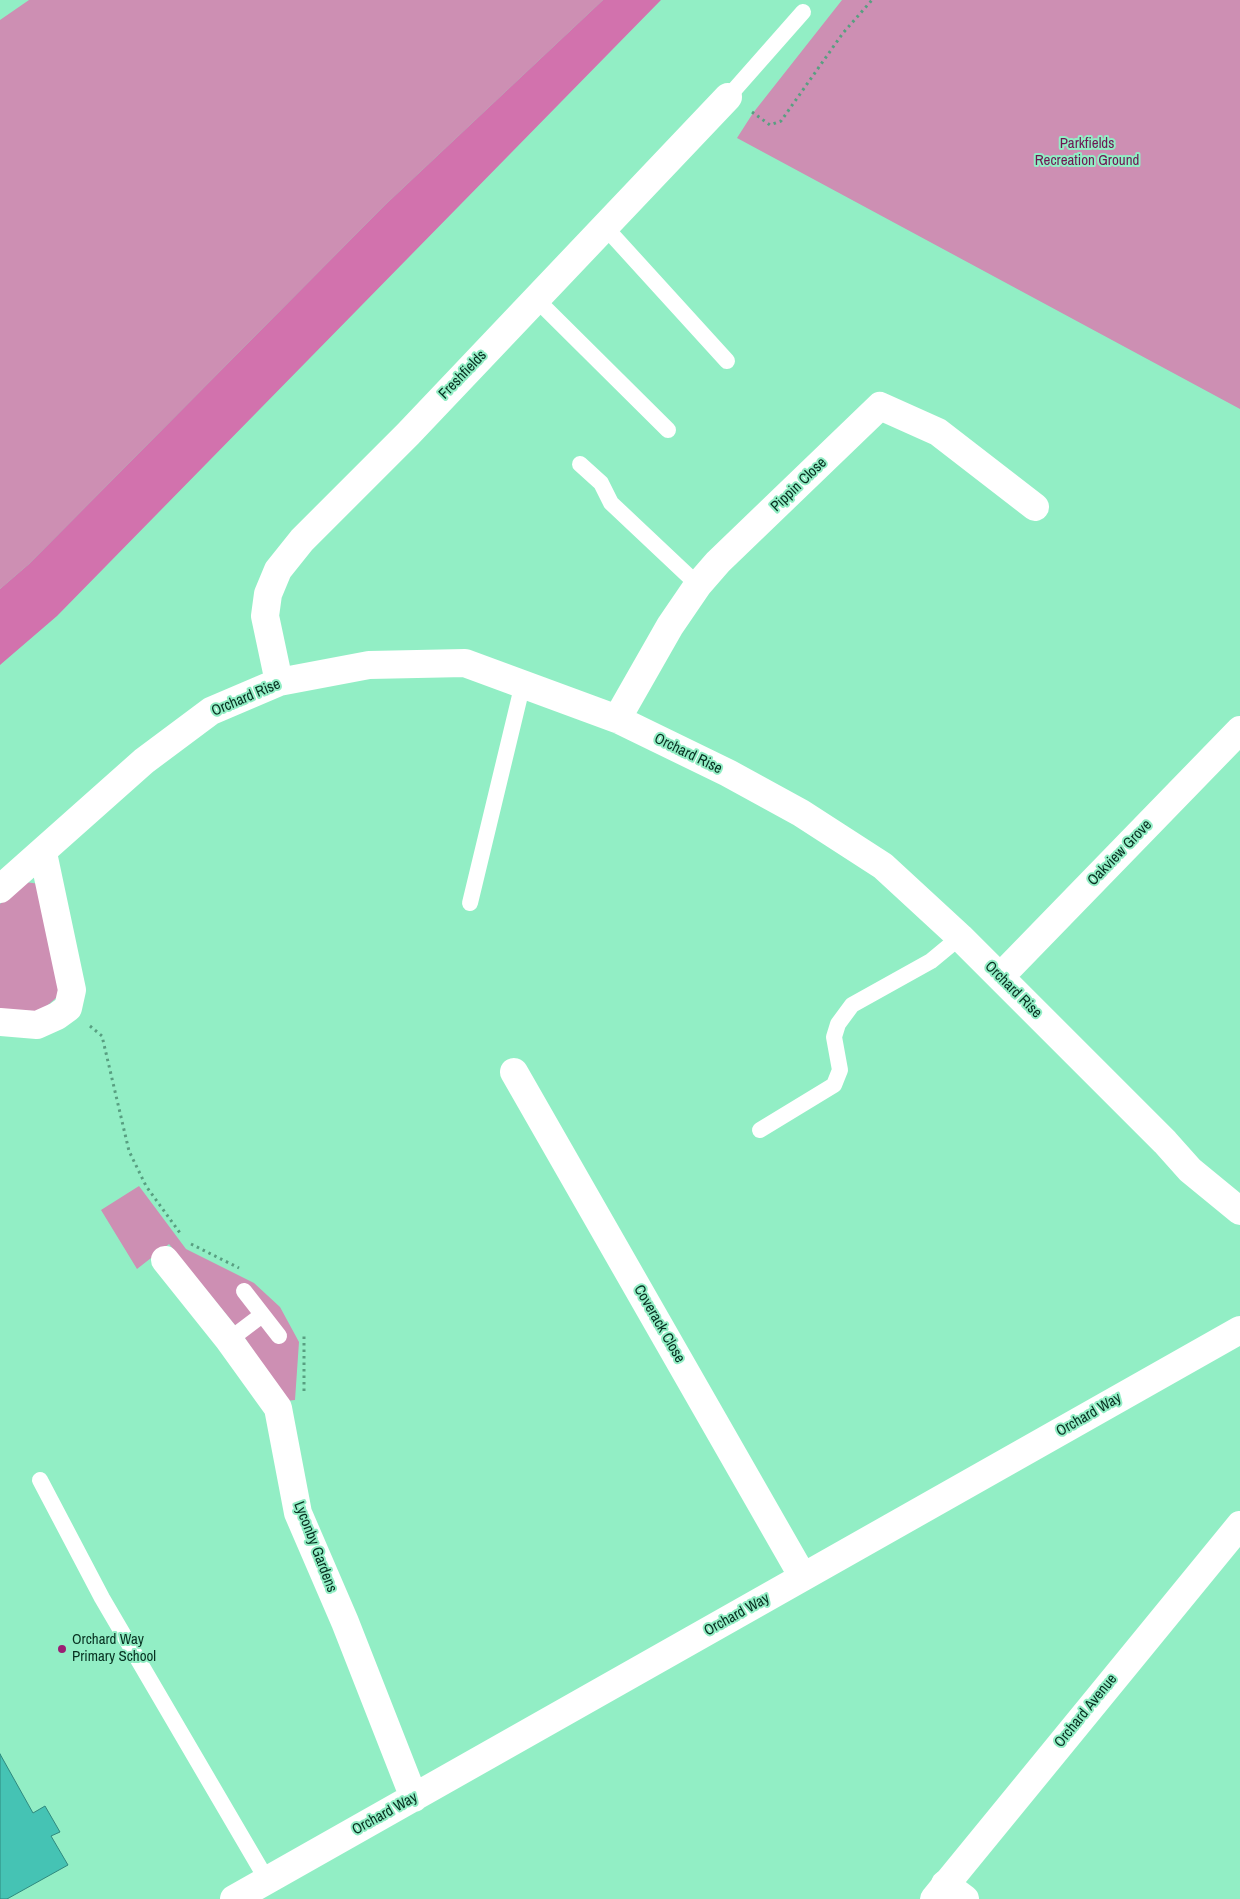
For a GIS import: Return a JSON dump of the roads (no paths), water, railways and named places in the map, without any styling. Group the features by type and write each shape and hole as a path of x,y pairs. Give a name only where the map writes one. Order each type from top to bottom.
{"street":[{"name":"Freshfields","path":"279,682 265,616 268,594 278,570 302,540 408,434 728,97"},
{"name":"Pippin Close","path":"617,719 670,626 698,585 718,562 880,406 938,432 1035,506"},
{"name":"Orchard Rise","path":"0,889 43,853 144,761 211,711 279,682 369,665 465,664 523,683 617,719 728,773 845,840 883,866 960,937 1165,1142 1190,1170 1240,1211"},
{"name":"Oakview Grove","path":"1000,977 1240,730"},
{"path":"0,1022 36,1025 57,1016 68,1008 72,990 43,853"},
{"name":"Coverack Close","path":"514,1072 803,1577"},
{"name":"Lyconby Gardens","path":"165,1260 229,1340 278,1408 298,1513 345,1622 414,1798"},
{"name":"Orchard Way","path":"234,1899 1240,1330"},
{"name":"Orchard Avenue","path":"948,1894 1240,1525"}],"lane":[{"path":"728,97 803,12"},
{"path":"605,227 727,361"},
{"path":"536,299 668,430"},
{"path":"580,464 601,484 611,502 698,585"},
{"path":"470,903 523,683"},
{"path":"760,1130 834,1085 840,1070 834,1037 838,1024 852,1005 931,961 960,937"},
{"path":"244,1291 279,1336"},
{"path":"229,1340 262,1315"},
{"path":"40,1480 102,1598 267,1880"}],"place":[{"name":"Orchard Way Primary School","path":"62,1649"}],"park label":[{"name":"Parkfields Recreation Ground","path":"1087,152"}]}
